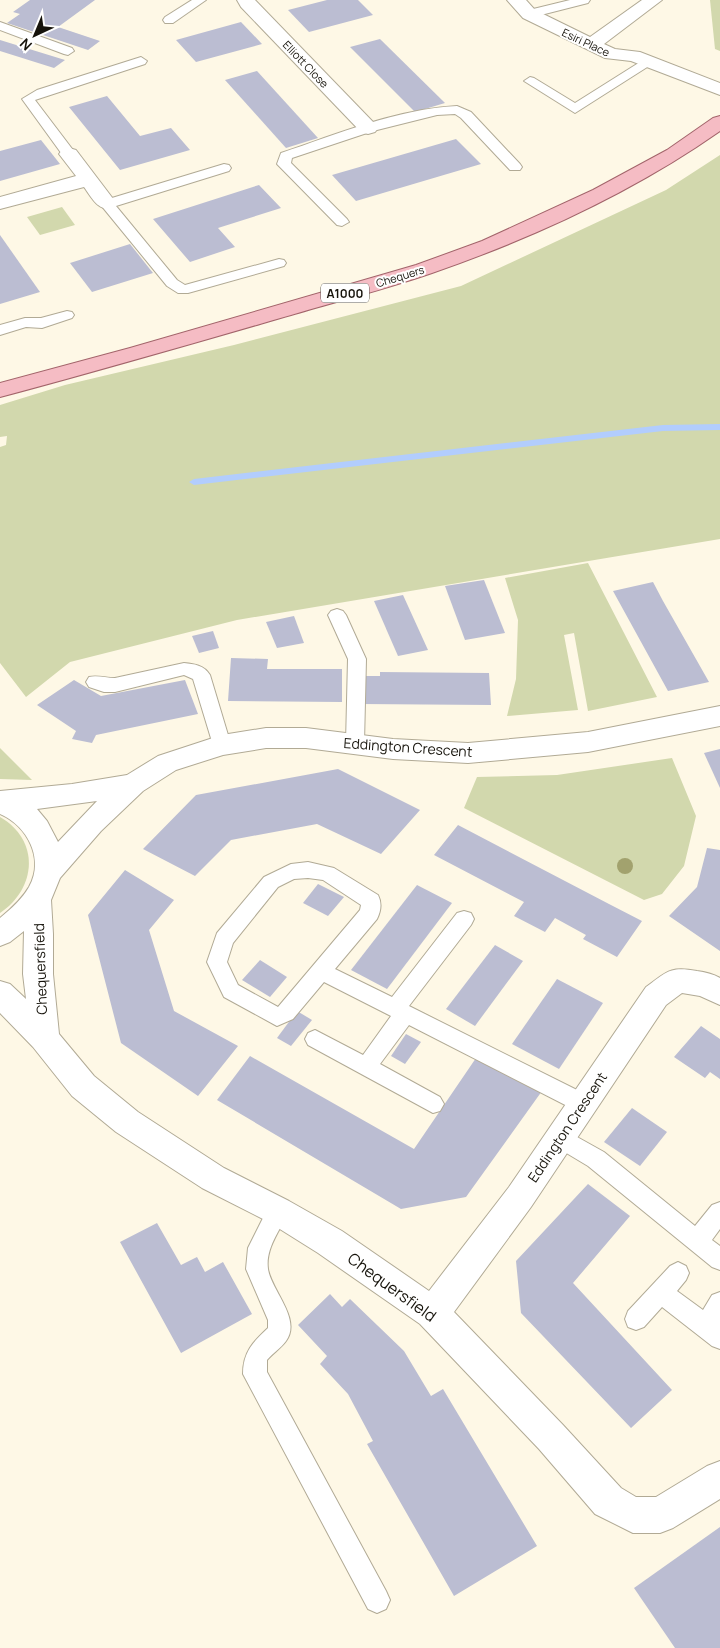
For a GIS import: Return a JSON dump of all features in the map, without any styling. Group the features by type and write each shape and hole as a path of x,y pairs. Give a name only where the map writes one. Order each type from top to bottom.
{"main road":[{"name":"Chequers","path":"0,390 138,353 424,270 489,244 600,194 674,154 720,122"}],"street":[{"name":"Elliott Close","path":"246,0 247,4 368,128"},
{"name":"Esiri Place","path":"516,0 529,14 611,54 634,56 720,89"},
{"path":"591,45 653,0"},
{"path":"68,154 108,204"},
{"path":"0,204 89,179"},
{"name":"Eddington Crescent","path":"48,873 91,822 133,784 167,763 222,745 266,738 306,738 392,748 468,753 588,742 720,716"},
{"name":"Eddington Crescent","path":"0,802 72,796 133,784"},
{"path":"0,802 22,813 38,829 47,850 48,873 37,900 22,918 0,934"},
{"name":"Chequersfield","path":"37,900 39,934 38,974 44,1038"},
{"name":"Eddington Crescent","path":"432,1313 478,1257 561,1138 656,996 678,980 706,985 720,993"},
{"name":"Chequersfield","path":"0,993 44,1038 84,1086 127,1122 213,1178 330,1242 432,1313 551,1437 608,1502 633,1515 660,1515 720,1479"}],"lane":[{"path":"169,20 200,0"},
{"path":"529,14 584,0"},
{"path":"0,26 68,51"},
{"path":"68,154 28,99 37,94 85,80 105,71 141,61"},
{"path":"530,81 575,109 648,61"},
{"path":"342,222 284,164 286,156 368,128 437,111 457,110 466,115 514,167"},
{"path":"224,168 108,204 172,283 183,290 279,263"},
{"path":"0,330 26,322 42,323 67,315"},
{"path":"338,615 357,659 355,743"},
{"path":"95,682 104,685 115,685 184,669 193,670 202,675 222,745"},
{"path":"308,870 327,873 371,901 370,913 321,971 286,1013 277,1017 231,990 217,962 224,939 271,882 291,872 308,870"},
{"path":"366,1067 400,1012 464,919"},
{"path":"321,971 400,1012 458,1038 584,1104"},
{"path":"315,1039 433,1104"},
{"path":"561,1138 596,1159 698,1240 720,1260"},
{"path":"278,1212 259,1248 257,1270 279,1320 279,1332 270,1343 260,1349 254,1361 255,1374 377,1600"},
{"path":"698,1240 720,1212"},
{"path":"636,1319 678,1273"},
{"path":"661,1292 713,1332 720,1303"}],"green space":[{"path":"710,0 720,0 720,51 715,49"},
{"path":"720,155 720,539 237,620 70,662 26,697 0,663 0,447 6,445 7,436 0,437 0,405 65,385 234,345 461,286 666,190"},
{"path":"62,207 75,225 40,235 27,217"},
{"path":"588,563 657,697 588,711 574,633 564,635 578,710 507,716 516,679 518,620 505,578"},
{"path":"0,748 32,780 0,779"},
{"path":"672,758 696,816 684,866 662,894 644,900 464,808 477,777 557,775"},
{"path":"0,817 13,827 22,838 29,864 27,878 21,891 12,903 0,913"}],"building":[{"path":"30,0 95,0 58,27 100,41 88,50 7,23 20,14 13,12"},
{"path":"327,0 358,0 373,15 309,32 288,10"},
{"path":"241,22 262,44 196,62 176,40"},
{"path":"380,39 445,103 415,112 350,47"},
{"path":"0,40 65,60 54,68 0,51"},
{"path":"257,71 318,138 286,148 225,80"},
{"path":"107,96 140,136 171,128 190,150 120,170 69,107"},
{"path":"456,139 481,164 356,201 332,175"},
{"path":"41,140 60,164 0,181 0,151"},
{"path":"259,185 281,208 218,228 235,247 190,262 153,219"},
{"path":"0,235 40,292 0,304"},
{"path":"130,244 153,273 92,292 70,263"},
{"path":"484,580 505,633 465,640 445,586"},
{"path":"653,582 709,682 668,691 613,591"},
{"path":"403,595 428,650 398,656 374,601"},
{"path":"294,616 304,643 277,648 266,622"},
{"path":"213,631 219,648 199,653 192,636"},
{"path":"231,658 268,659 267,669 342,669 342,702 228,701"},
{"path":"380,672 489,673 491,705 360,704 360,676 380,676"},
{"path":"74,680 101,696 185,680 198,714 96,735 92,743 72,739 76,731 37,705"},
{"path":"720,749 720,788 704,753"},
{"path":"338,769 420,810 381,854 317,824 231,840 195,876 143,849 196,795"},
{"path":"458,825 642,921 617,957 583,939 586,935 555,918 545,932 514,916 524,902 434,855"},
{"path":"707,848 720,850 720,951 669,916 697,887"},
{"path":"125,870 174,900 149,930 174,1011 238,1046 198,1096 121,1043 88,915"},
{"path":"318,884 344,897 328,916 303,903"},
{"path":"417,885 452,903 387,989 351,970"},
{"path":"495,945 523,961 475,1026 446,1009"},
{"path":"260,960 287,977 270,997 242,980"},
{"path":"557,979 603,1003 559,1069 512,1044"},
{"path":"297,1011 312,1020 291,1046 277,1038"},
{"path":"701,1026 720,1039 720,1079 710,1072 705,1078 674,1057"},
{"path":"406,1034 421,1042 405,1064 391,1056"},
{"path":"250,1056 414,1149 476,1058 542,1091 466,1197 401,1209 217,1100"},
{"path":"632,1108 667,1132 640,1166 604,1142"},
{"path":"588,1184 630,1216 573,1283 672,1390 631,1428 521,1313 516,1261"},
{"path":"157,1223 181,1265 197,1257 205,1272 223,1262 252,1314 181,1353 120,1242"},
{"path":"330,1294 342,1307 350,1299 404,1351 431,1396 443,1389 537,1546 454,1596 367,1444 373,1441 348,1394 320,1364 327,1356 298,1325"},
{"path":"720,1527 720,1648 675,1648 634,1588"}],"waterway":[{"path":"194,482 663,428 720,427"}]}
